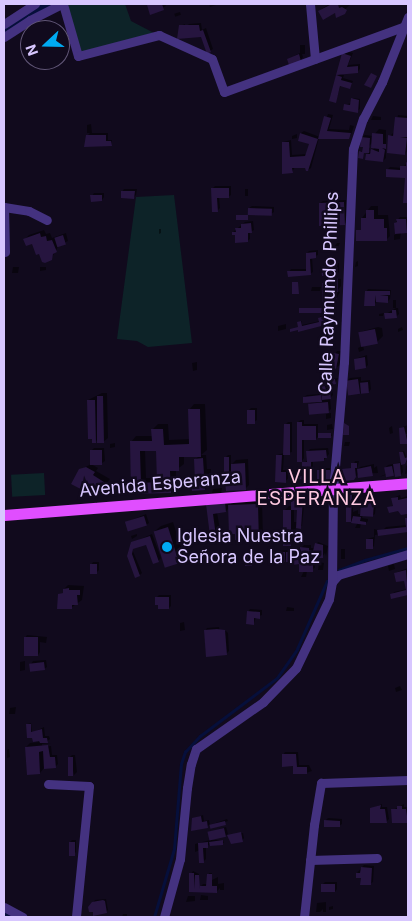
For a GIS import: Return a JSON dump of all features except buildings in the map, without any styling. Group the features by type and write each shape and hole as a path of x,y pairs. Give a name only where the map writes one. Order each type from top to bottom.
{"main road":[{"name":"Avenida Esperanza","path":"4,515 408,483"}],"street":[{"path":"4,24 36,4"},
{"path":"4,37 30,20 62,4 78,56 159,35 212,59 224,92 315,59 407,21"},
{"path":"310,4 315,59"},
{"name":"Calle Raymundo Phillips","path":"164,917 180,859 187,788 191,764 196,750 262,702 296,668 329,599 332,581 333,490 344,362 353,149 363,119 382,82 407,21"},
{"path":"5,252 4,207 29,211 47,220"},
{"path":"332,581 338,576 408,554"},
{"path":"304,917 321,783 408,780"},
{"path":"48,784 88,786 76,917"},
{"path":"310,860 377,858"},
{"path":"4,907 23,917"}],"green space":[{"path":"71,4 125,4 131,21 154,33 81,52 67,6"},
{"path":"174,195 192,343 148,347 137,341 117,339 136,197"},
{"path":"44,473 45,495 12,497 11,475"}],"waterway":[{"path":"4,29 48,4"},
{"path":"339,570 365,560 408,548"},
{"path":"154,917 174,849 181,764 185,752 200,736 277,678 297,649 327,581"},
{"path":"4,915 9,917"}],"place":[{"name":"Iglesia Nuestra Señora de la Paz","path":"167,547"}],"district":[{"name":"VILLA ESPERANZA","path":"317,488"}]}
